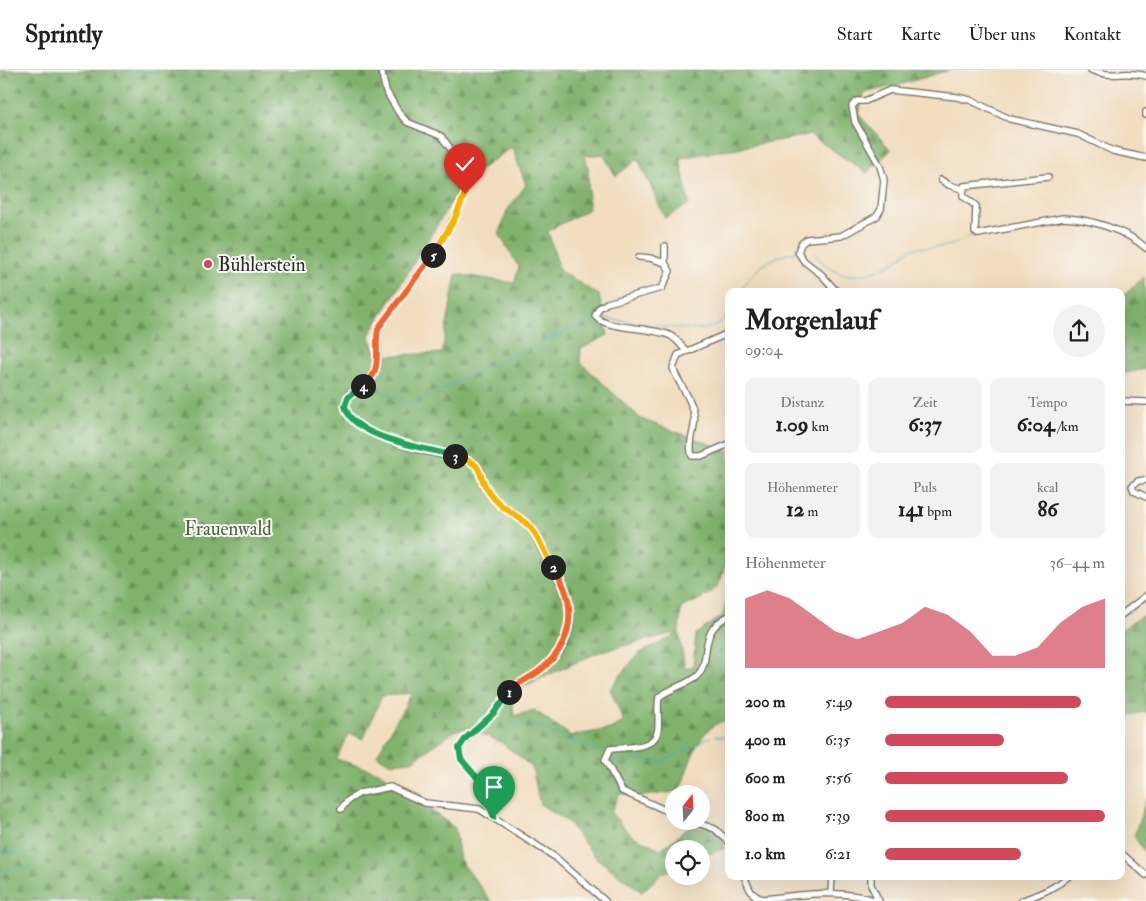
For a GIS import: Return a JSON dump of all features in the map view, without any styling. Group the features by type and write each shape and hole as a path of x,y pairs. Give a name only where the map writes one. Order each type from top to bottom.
{"street":[{"path":"381,70 386,91 399,113 407,122 442,136 459,160 466,182 460,207 438,247 379,327 376,333 378,345 376,364 366,383 348,397 345,409 351,417 367,430 428,452 451,455 474,463 480,468 488,492 503,508 534,532 558,574 568,601 569,622 564,645 538,672 513,687 494,713 466,738 459,748 461,759 480,781 494,817"},
{"path":"1091,70 1111,76 1130,73 1146,76"},
{"path":"833,288 822,275 804,262 798,252 801,244 807,239 841,236 877,216 881,209 884,180 880,166 855,122 852,106 858,101 865,101 890,90 957,96 970,100 1010,119 1078,134 1113,150 1146,158"},
{"path":"962,189 968,185 1048,177"},
{"path":"941,180 962,189"},
{"path":"962,189 963,196 976,206 974,232 978,234 1063,218 1075,218 1098,223 1135,238 1146,248"},
{"path":"665,246 665,263 670,271 662,288 607,303 599,308 595,316 602,323 632,326 669,335 686,350"},
{"path":"639,257 665,263"},
{"path":"725,335 678,355 673,368 689,397 694,415 690,450 692,456 701,456 725,446"},
{"path":"1125,401 1146,402"},
{"path":"1146,480 1138,481 1132,486 1134,491 1146,497"},
{"path":"1125,612 1146,596"},
{"path":"665,810 622,791 605,760 606,755 610,749 643,746 655,739 658,731 657,706 659,697 696,676 702,668 709,635 715,626 725,619"},
{"path":"341,809 346,801 360,793 390,787 425,803 479,809 555,857 605,901"},
{"path":"710,827 715,829 725,838"},
{"path":"1125,857 1146,875"},
{"path":"746,880 755,897 763,899 831,893 861,896 878,901"},
{"path":"831,893 832,880"},
{"path":"871,880 871,886 878,901"},
{"path":"1020,901 1052,889 1064,880"}],"green space":[{"name":"Frauenwald","path":"0,70 949,70 864,93 859,115 891,150 867,173 810,135 680,158 689,204 665,218 638,159 616,176 603,154 585,156 588,167 589,209 548,231 560,271 599,295 608,335 581,349 580,362 641,419 725,450 725,563 721,579 715,589 681,608 679,632 599,652 524,686 512,698 514,716 534,710 571,736 610,729 624,722 610,689 638,654 679,633 685,669 693,666 696,634 723,615 725,606 725,721 718,723 702,737 691,758 682,785 665,785 665,793 644,796 619,794 611,813 632,836 661,849 665,846 665,872 642,892 595,857 568,822 540,804 532,767 501,742 467,728 456,730 412,761 389,763 377,755 412,693 382,696 363,739 349,733 336,759 379,772 455,828 460,860 491,901 0,901","holes":["512,147 526,185 507,211 499,234 519,267 514,283 456,274 442,353 378,356 369,335 452,201 472,175"]},
{"path":"1144,277 1146,369 1125,373 1125,294"},
{"path":"1146,613 1146,712 1129,715 1125,718 1125,627"},
{"path":"1146,800 1146,854 1134,836"},
{"name":"Frauenwald","path":"710,824 718,826 725,848 710,854 710,840 673,840 685,830 710,830"}],"waterway":[{"path":"814,253 833,270 842,274 863,275 885,267 911,249 949,245 971,236"},
{"path":"742,288 763,265 778,257 795,252"},
{"path":"603,318 695,329 715,326 725,317"},
{"path":"372,387 409,403 420,401 509,356 593,320"},
{"path":"1126,614 1146,600"},
{"path":"495,744 508,728 517,724 530,723 597,751"},
{"path":"716,736 725,737"},
{"path":"613,762 624,765 637,759 662,762 710,737"},
{"path":"0,852 29,853"},
{"path":"0,872 33,866"}],"place":[{"name":"Bühlerstein","path":"208,264"}],"route":[{"path":"465,194 454,220 426,266 379,327 376,333 378,356 376,364 366,383 348,397 345,409 351,417 367,430 428,452 467,459 480,468 488,492 503,508 530,527 534,532 548,560 558,574 567,596 569,622 564,645 538,672 513,687 494,713 466,738 459,748 461,759 480,781 494,817"}]}
